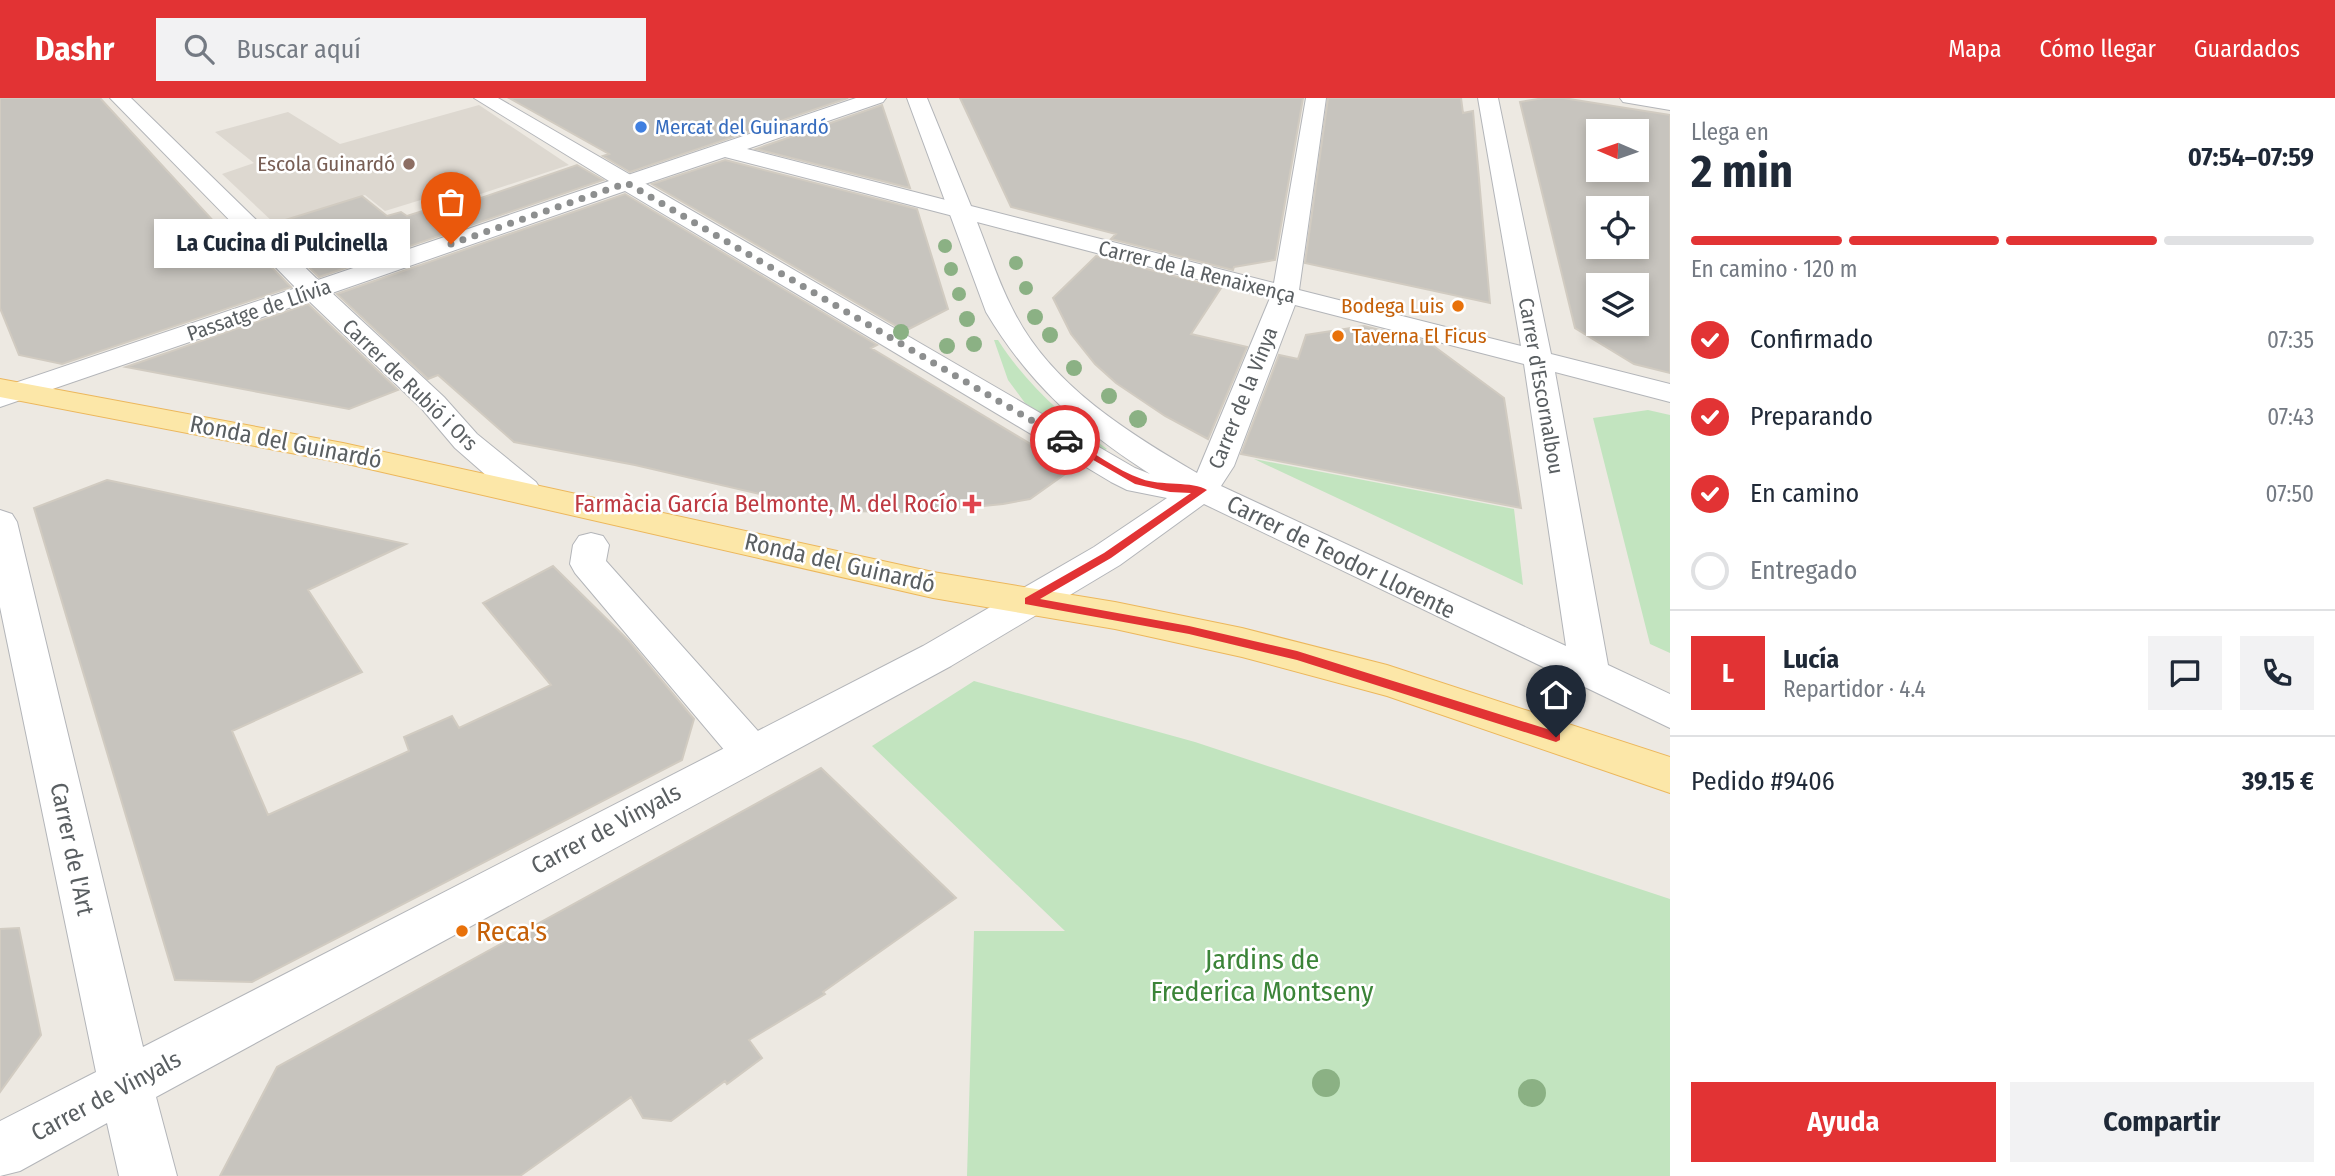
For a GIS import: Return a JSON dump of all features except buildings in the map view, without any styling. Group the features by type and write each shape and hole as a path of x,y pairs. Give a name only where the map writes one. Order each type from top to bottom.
{"main road":[{"name":"Ronda del Guinardó","path":"8,393 330,449 917,582 1176,627 1297,655 1451,702 1670,775"}],"street":[{"name":"Carrer de Rubió i Ors","path":"120,98 314,292 433,403 466,442 524,491"},
{"path":"484,98 1123,475 1139,482 1170,488 1202,490"},
{"name":"Passatge de Llívia","path":"8,393 314,292 876,98"},
{"name":"Carrer de Teodor Llorente","path":"917,98 1000,312 1031,360 1068,401 1106,430 1202,490 1670,712"},
{"name":"Carrer de la Vinya","path":"1202,490 1218,467 1285,295 1316,98"},
{"name":"Carrer d'Escornalbou","path":"1488,98 1538,359 1590,674"},
{"path":"1630,98 1670,104"},
{"name":"Carrer de la Renaixença","path":"724,150 1670,393"},
{"name":"Carrer de Vinyals","path":"0,1151 937,656 1107,556 1202,490"},
{"name":"Carrer de l'Art","path":"0,522 148,1176"},
{"path":"591,545 588,564 751,752"}],"shaded area":[{"name":"Escola Guinardó","path":"479,105 569,165 441,207 424,199 385,211 365,195 274,223 222,174 254,163 215,132 288,112 340,144"}],"green space":[{"path":"994,340 998,340 1021,371 1047,399 1107,449 1101,452 1025,403 1008,380"},
{"path":"1648,410 1670,415 1670,653 1650,644 1593,418"},
{"path":"1254,459 1514,509 1523,585"},
{"name":"Jardins de Frederica Montseny","path":"974,681 1195,742 1670,899 1670,1176 967,1176 974,931 1065,931 872,746"}],"way so far":[{"path":"451,244 627,183 1065,440"}],"place":[{"name":"Mercat del Guinardó","path":"641,127"},
{"name":"Escola Guinardó","path":"409,164"},
{"name":"La Cucina di Pulcinella","path":"451,244"},
{"name":"Bodega Luis","path":"1458,306"},
{"name":"Taverna El Ficus","path":"1338,336"},
{"name":"Farmàcia García Belmonte, M. del Rocío","path":"972,504"},
{"name":"Reca's","path":"462,931"}],"route":[{"path":"1065,440 1139,482 1202,490 1107,556 1028,601 1189,630 1297,655 1556,737"}]}
